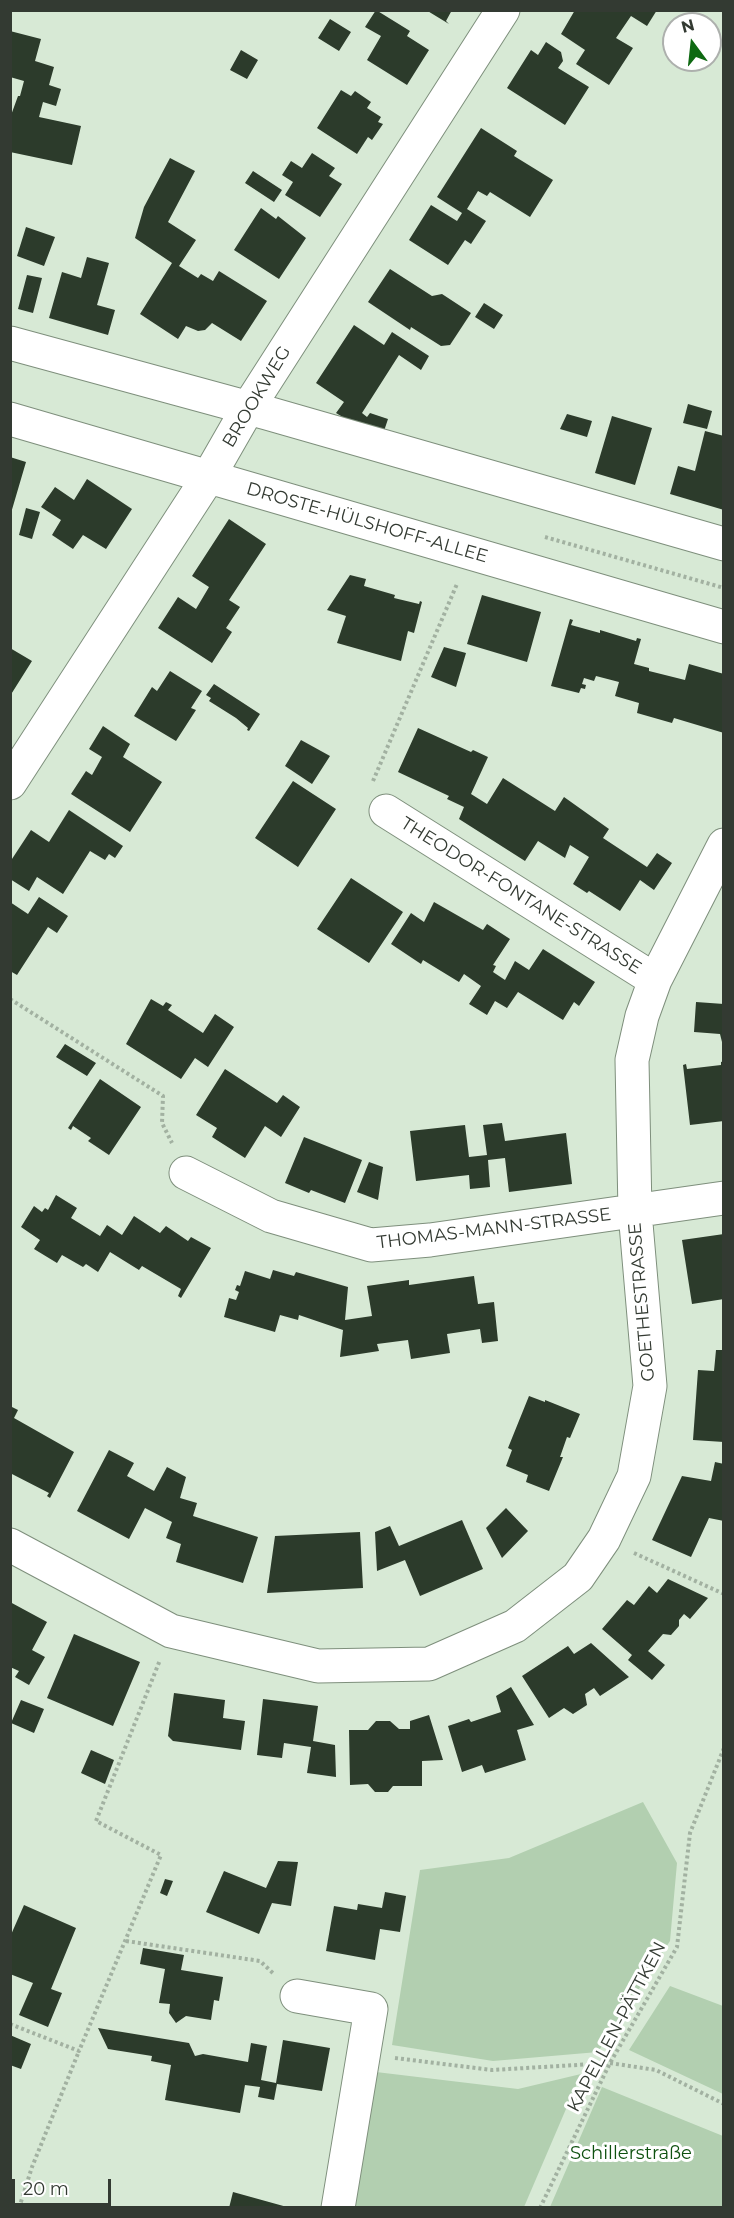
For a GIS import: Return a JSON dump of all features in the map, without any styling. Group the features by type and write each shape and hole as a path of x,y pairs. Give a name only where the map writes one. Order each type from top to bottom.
{"street":[{"name":"BROOKWEG","path":"10,783 209,476 248,408 503,10"},
{"path":"10,343 248,408 723,544"},
{"name":"DROSTE-HÜLSHOFF-ALLEE","path":"10,419 723,627"},
{"name":"THEODOR-FONTANE-STRASSE","path":"386,811 655,980"},
{"name":"GOETHESTRASSE","path":"10,1545 171,1631 318,1666 429,1665 515,1626 578,1577 604,1539 634,1476 650,1386 635,1212 632,1060 642,1016 655,980 723,845"},
{"name":"THOMAS-MANN-STRASSE","path":"186,1173 272,1216 371,1245 430,1240 723,1198"},
{"path":"297,1996 371,2009 338,2208"}],"path":[{"path":"386,811 372,783 470,553"},
{"path":"10,999 163,1096 162,1123 186,1173"},
{"path":"604,1539 723,1594"},
{"path":"19,2208 32,2167 161,1855 96,1821 171,1631"},
{"name":"KAPELLEN-PÄTTKEN","path":"540,2208 610,2063 677,1947 690,1833 723,1749"},
{"path":"126,1941 260,1961 297,1996"},
{"path":"10,2024 79,2051"},
{"path":"364,2054 492,2070 610,2063 656,2070 723,2104"}],"green space":[{"path":"643,1802 677,1863 670,1941 598,2052 493,2061 392,2045 420,1870 509,1858"},
{"path":"670,1986 723,2006 723,2094 629,2050"},
{"path":"376,2072 518,2089 581,2074 524,2207 353,2208"},
{"name":"Schillerstraße","path":"602,2087 723,2136 723,2207 550,2207"}],"building":[{"path":"376,10 410,31 407,36 429,50 407,85 367,60 381,36 365,27"},
{"path":"426,10 452,10 446,21 449,24"},
{"path":"575,10 657,10 647,26 631,16 616,38 633,48 609,85 576,64 585,50 561,34"},
{"path":"330,19 351,32 339,51 318,38"},
{"path":"10,31 41,39 35,61 54,67 49,85 61,89 56,106 43,102 39,117 81,126 72,165 10,152 10,118 24,81 10,77"},
{"path":"546,42 561,52 563,61 558,68 589,87 565,125 507,88 531,50 538,55"},
{"path":"241,50 258,60 247,79 230,70"},
{"path":"341,90 351,96 355,91 371,102 367,108 381,117 378,122 383,124 372,140 368,137 357,154 317,128"},
{"path":"481,128 517,151 514,156 553,180 530,217 490,192 487,196 478,191 467,209 486,221 471,244 465,240 448,265 409,240 431,205 457,221 462,213 437,197"},
{"path":"312,153 335,168 329,176 342,184 320,217 285,195 293,182 282,175 291,161 302,168"},
{"path":"170,158 195,171 168,222 196,240 179,266 198,278 201,274 213,281 219,271 267,301 241,341 212,323 205,330 198,331 186,326 178,339 140,314 172,263 135,238 144,207"},
{"path":"253,171 282,190 274,202 245,183"},
{"path":"261,208 276,219 278,216 306,238 279,279 234,250"},
{"path":"26,227 55,237 44,266 17,256"},
{"path":"87,257 109,263 97,305 115,310 108,335 49,318 62,272 81,278"},
{"path":"390,269 432,296 442,294 471,313 450,345 441,346 411,327 410,330 368,302"},
{"path":"27,275 42,278 33,313 18,309"},
{"path":"484,303 503,315 494,329 475,317"},
{"path":"354,325 384,345 392,332 429,356 421,370 399,355 362,413 367,417 370,413 388,419 384,431 351,422 336,413 344,402 316,383"},
{"path":"688,404 712,411 707,429 683,423"},
{"path":"567,414 592,421 587,437 560,429"},
{"path":"612,416 652,428 635,485 595,473"},
{"path":"705,431 724,436 722,459 724,460 724,510 670,494 678,466 695,471"},
{"path":"10,457 26,462 11,513 10,513"},
{"path":"87,479 132,509 106,549 83,535 73,549 52,535 61,520 41,507 55,487 74,500"},
{"path":"26,508 40,512 32,539 19,535"},
{"path":"229,519 266,544 229,600 240,607 226,628 232,632 212,663 158,628 178,597 196,609 209,587 192,576"},
{"path":"350,575 366,579 364,586 395,595 394,598 419,604 420,601 422,602 414,633 408,631 401,661 337,643 346,616 327,610"},
{"path":"482,595 541,612 527,662 467,644"},
{"path":"570,619 573,620 571,625 600,633 600,630 636,641 637,638 641,639 634,664 649,668 649,671 685,680 689,664 724,674 724,733 674,718 672,723 637,713 639,703 615,696 619,682 596,676 594,681 584,678 582,684 586,685 585,689 581,688 579,693 551,686"},
{"path":"444,647 466,653 456,687 431,677"},
{"path":"10,648 32,661 10,696"},
{"path":"170,671 202,691 191,708 196,710 176,741 134,716 152,687 157,691"},
{"path":"214,684 260,714 249,731 236,718 209,701 211,698 206,695"},
{"path":"103,726 130,744 123,757 162,782 130,832 71,794 86,771 92,775 102,757 89,749"},
{"path":"418,728 471,752 473,750 488,757 471,794 487,804 503,778 555,811 564,797 609,829 603,838 647,867 657,853 672,863 654,890 640,880 620,911 589,891 587,893 573,884 589,857 570,845 565,858 538,841 525,861 459,819 464,807 447,799 449,796 398,772"},
{"path":"301,740 330,756 312,784 285,766"},
{"path":"293,781 336,809 298,867 255,838"},
{"path":"69,810 123,846 115,858 109,854 105,860 90,851 63,894 37,877 29,891 10,879 10,862 31,830 49,842"},
{"path":"351,878 403,912 369,963 317,929"},
{"path":"39,897 68,916 57,933 48,927 17,975 10,971 10,902 28,914"},
{"path":"434,902 483,930 487,924 510,939 493,965 496,966 493,972 505,980 515,961 529,970 543,949 595,982 579,1006 574,1002 563,1020 518,992 507,1008 495,1001 487,1015 469,1004 481,986 464,974 459,982 423,960 421,964 391,944 411,913 424,922"},
{"path":"151,999 163,1006 166,1002 172,1005 168,1010 203,1033 215,1014 234,1027 208,1067 195,1058 181,1079 126,1044"},
{"path":"696,1002 724,1004 724,1050 720,1034 694,1032"},
{"path":"65,1044 96,1063 87,1076 56,1057"},
{"path":"724,1061 724,1121 690,1125 683,1065 686,1064 687,1069 721,1065"},
{"path":"225,1069 277,1103 283,1095 300,1107 281,1137 265,1126 245,1158 212,1137 217,1128 196,1115"},
{"path":"100,1079 141,1107 109,1155 88,1141 91,1138 73,1126 71,1130 68,1128"},
{"path":"502,1123 505,1141 566,1133 572,1184 509,1192 505,1158 488,1160 490,1187 470,1189 469,1175 416,1181 410,1131 465,1125 469,1157 487,1155 483,1125"},
{"path":"304,1137 362,1160 345,1203 311,1190 309,1193 285,1183"},
{"path":"369,1162 383,1167 378,1200 357,1192"},
{"path":"56,1195 77,1208 71,1218 100,1236 107,1225 122,1235 134,1216 160,1233 166,1226 188,1241 191,1237 211,1248 181,1298 178,1296 181,1289 142,1266 139,1270 110,1252 98,1272 86,1264 83,1267 62,1255 57,1263 34,1249 40,1240 21,1227 34,1206 42,1212 45,1208 48,1210"},
{"path":"724,1234 724,1299 692,1304 682,1240"},
{"path":"273,1270 294,1276 296,1272 348,1287 345,1320 372,1316 367,1286 409,1280 409,1285 474,1276 478,1304 494,1302 498,1341 482,1343 480,1329 447,1334 450,1353 411,1359 408,1340 377,1344 379,1351 340,1357 343,1330 299,1315 298,1320 280,1315 275,1332 224,1317 229,1298 236,1300 239,1292 235,1290 237,1285 240,1286 245,1271 270,1279"},
{"path":"716,1350 724,1350 724,1442 693,1440 698,1370 714,1371"},
{"path":"529,1396 580,1414 570,1438 567,1437 560,1457 563,1457 549,1491 526,1482 528,1475 506,1466 512,1450 508,1448"},
{"path":"10,1406 18,1410 14,1418 74,1452 50,1498 47,1496 49,1493 10,1473"},
{"path":"109,1450 134,1463 127,1476 154,1491 167,1467 186,1477 180,1498 197,1503 193,1516 258,1537 243,1583 176,1562 181,1544 166,1538 172,1522 145,1508 129,1539 77,1511"},
{"path":"715,1462 724,1464 724,1521 709,1518 691,1557 652,1540 682,1476 711,1481"},
{"path":"506,1508 528,1531 502,1558 486,1528"},
{"path":"462,1520 483,1569 420,1596 405,1560 377,1571 375,1532 390,1526 399,1546"},
{"path":"360,1532 363,1588 267,1593 275,1536"},
{"path":"668,1579 708,1598 690,1619 684,1614 679,1620 679,1626 671,1635 663,1634 648,1651 665,1665 652,1680 628,1660 632,1655 602,1629 627,1600 634,1605 649,1586 657,1593"},
{"path":"10,1602 47,1622 32,1650 45,1657 29,1685 15,1677 19,1671 10,1667"},
{"path":"74,1634 140,1662 113,1726 47,1698"},
{"path":"591,1643 629,1677 600,1696 594,1688 585,1694 587,1705 573,1714 564,1708 549,1718 522,1676 568,1646 574,1654"},
{"path":"511,1687 534,1725 517,1730 526,1760 485,1773 482,1765 462,1772 448,1726 469,1719 471,1722 501,1712 496,1696"},
{"path":"174,1693 225,1700 223,1718 245,1721 241,1750 173,1741 168,1736"},
{"path":"263,1699 318,1706 313,1741 335,1745 336,1777 307,1773 311,1747 284,1743 282,1758 257,1755"},
{"path":"21,1700 44,1709 34,1733 11,1723"},
{"path":"429,1715 443,1760 422,1761 422,1786 393,1786 388,1792 375,1792 368,1784 350,1785 349,1730 368,1730 376,1721 390,1721 399,1729 410,1729 410,1721"},
{"path":"91,1750 114,1760 105,1784 81,1773"},
{"path":"278,1861 298,1862 291,1906 272,1903 259,1934 206,1912 224,1871 266,1888"},
{"path":"165,1879 173,1881 167,1896 160,1893"},
{"path":"385,1892 406,1896 400,1932 380,1929 375,1960 326,1951 334,1906 357,1910 358,1904 382,1908"},
{"path":"24,1905 76,1928 51,1989 62,1993 48,2027 19,2015 33,1983 10,1974 10,1937"},
{"path":"143,1948 184,1955 181,1970 223,1977 219,2001 214,2000 211,2020 186,2016 176,2023 169,2013 170,2004 159,2003 165,1969 140,1964"},
{"path":"98,2028 189,2043 195,2056 203,2054 248,2062 251,2043 267,2046 261,2080 276,2083 283,2040 330,2048 322,2091 277,2084 274,2100 258,2097 260,2087 245,2085 240,2113 165,2100 171,2065 151,2061 152,2056 108,2049"},
{"path":"10,2035 31,2044 21,2069 10,2065"},
{"path":"233,2192 287,2207 287,2208 229,2208"}]}
